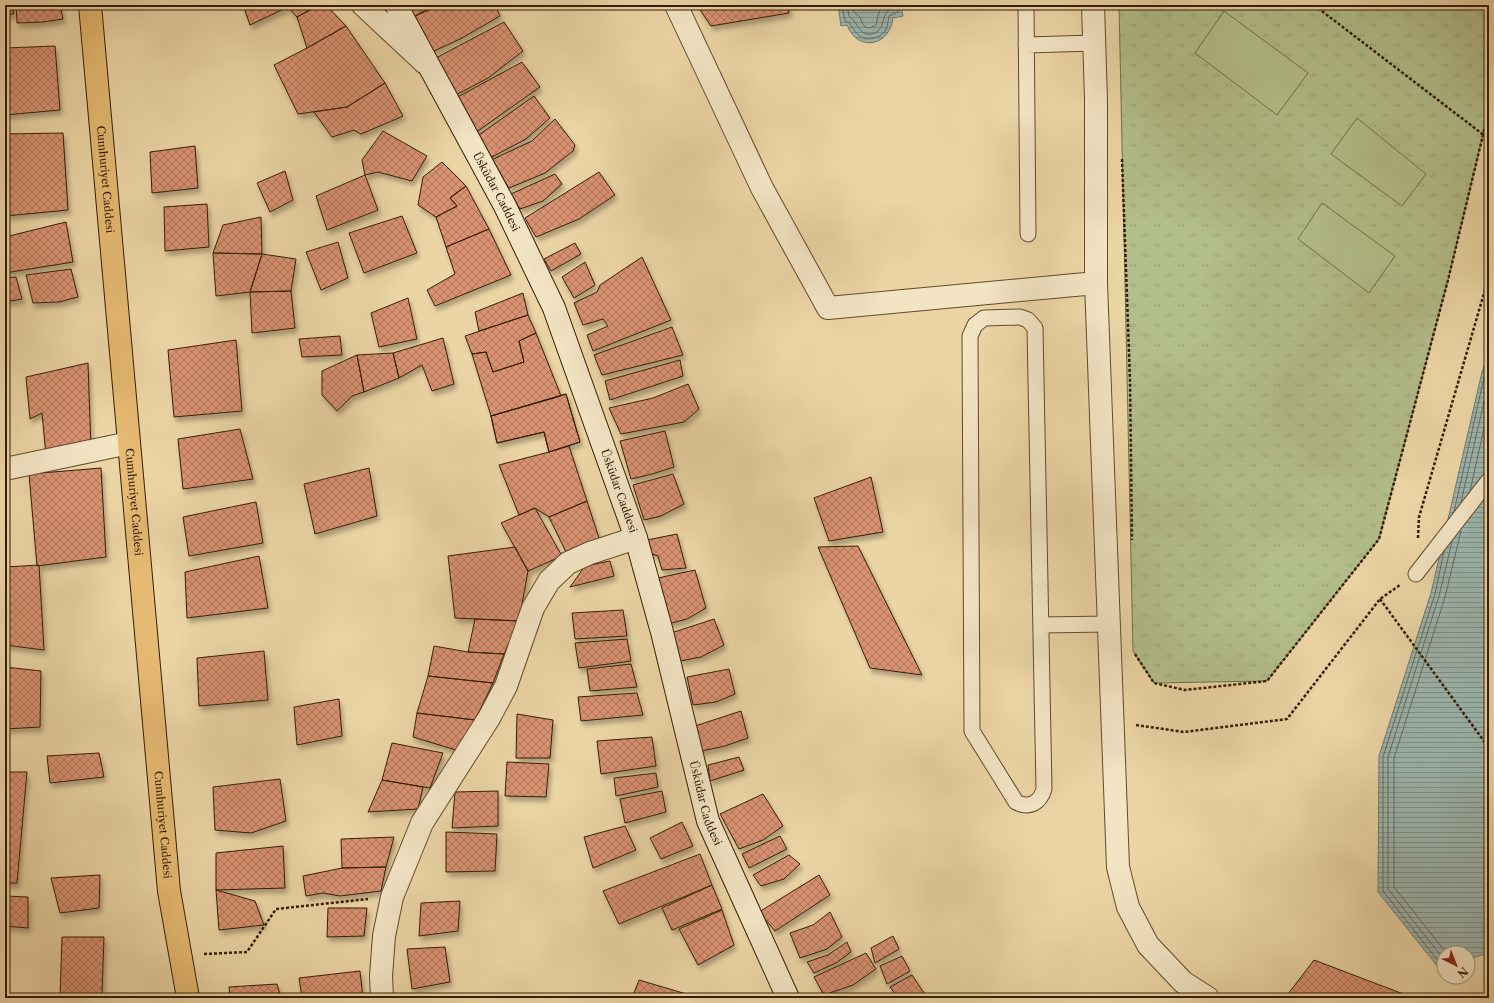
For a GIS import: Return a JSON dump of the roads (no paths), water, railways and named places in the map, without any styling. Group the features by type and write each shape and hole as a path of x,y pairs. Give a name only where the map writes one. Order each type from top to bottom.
{"main road":[{"name":"Cumhuriyet Caddesi","path":"90,5 169,891 188,998"}],"street":[{"path":"363,5 430,67"},
{"name":"Üsküdar Caddesi","path":"396,5 505,206 554,308 636,538 662,632 708,821 788,998"},
{"path":"676,5 762,188 828,308 1096,283"},
{"path":"1093,5 1096,99 1096,283 1118,866 1128,907 1148,945 1183,982 1208,998"},
{"path":"5,469 129,443"},
{"path":"382,998 381,976 384,936 392,897 422,823 489,718 506,686 533,608 549,581 568,563 590,553 636,538"}],"lane":[{"path":"1026,5 1028,234"},
{"path":"1026,45 1094,43"},
{"path":"1020,317 1028,320 1035,328 1041,625 1044,789 1038,802 1026,806 1016,802 972,731 970,336 975,325 984,318 1020,317"},
{"path":"1416,574 1489,480"},
{"path":"1041,625 1109,624"}],"water":[{"path":"838,5 901,5 903,16 893,18 891,27 886,35 880,40 866,42 858,40 852,34 847,25 841,26"},
{"path":"1489,351 1489,953 1476,957 1476,945 1436,945 1436,964 1378,892 1379,756 1431,593 1482,372"}]}
